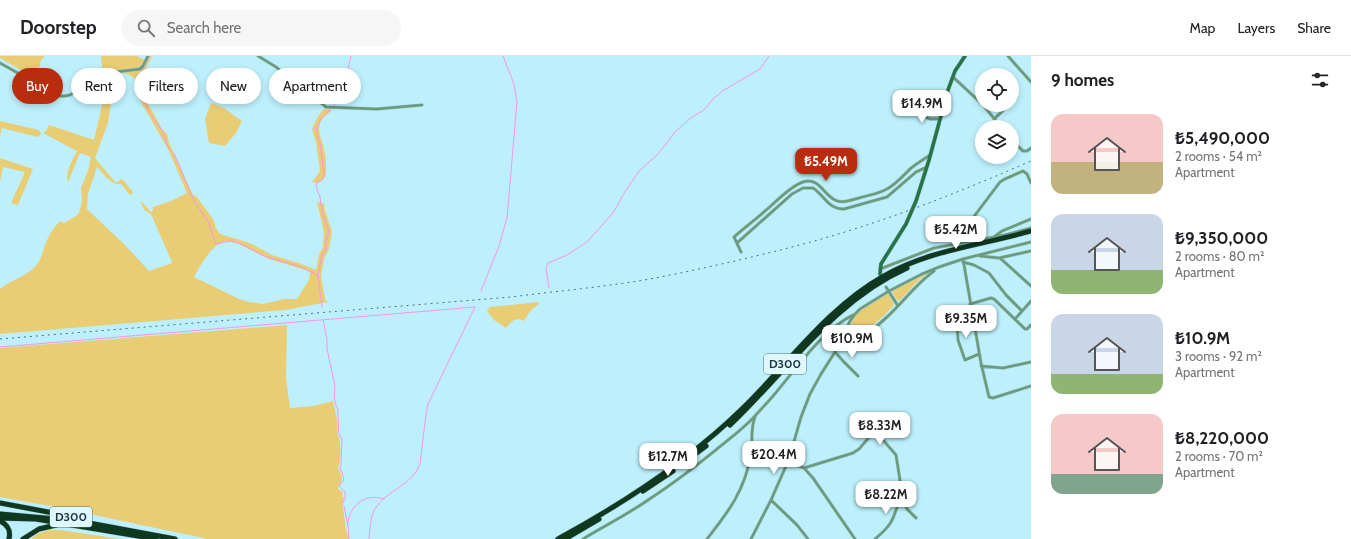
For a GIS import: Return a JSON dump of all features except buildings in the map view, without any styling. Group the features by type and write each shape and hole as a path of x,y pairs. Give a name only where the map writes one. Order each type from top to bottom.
{"highway":[{"name":"D300","path":"558,539 658,477 700,446 742,408 837,309 871,283 900,267 939,253 1031,230"},
{"name":"D300","path":"565,539 660,480 706,445 745,411 840,312 873,286 907,268 939,256 1031,234"},
{"name":"D300","path":"0,503 175,539"},
{"path":"0,514 66,519 142,532"},
{"path":"0,520 36,520 82,526"},
{"path":"0,520 8,528 9,539"},
{"name":"D300","path":"23,539 36,530 56,525 82,526 156,539"}],"street":[{"path":"0,63 59,96 63,96 70,95 107,74 140,69 148,56"},
{"path":"258,56 276,67 326,107 377,109 422,105"},
{"path":"880,274 882,262 909,216 927,167 939,119 953,77 965,56"},
{"path":"1008,56 1031,82"},
{"path":"1028,78 1031,74"},
{"path":"953,77 975,98"},
{"path":"910,111 930,119 939,119"},
{"path":"988,112 994,119 1002,112"},
{"path":"1019,148 1022,151 1026,152 1031,148"},
{"path":"741,252 734,237 775,201 802,182 810,181 816,183 830,197 837,201 852,200 874,195 888,189 914,165 930,155"},
{"path":"737,243 792,194 803,188 813,188 830,206 844,209 887,197 916,172 927,167"},
{"path":"954,244 1002,181 1023,171 1027,174 1031,183"},
{"path":"994,237 1002,231 1031,219"},
{"path":"880,269 934,248 1031,230"},
{"path":"751,539 788,462 808,399 821,374 836,351 850,321 855,314 860,309 889,291 939,267 1031,242"},
{"path":"979,255 1000,258 1031,251"},
{"path":"1000,258 1031,286"},
{"path":"963,260 981,366 990,398 1031,386"},
{"path":"963,260 989,273 1022,311"},
{"path":"836,351 867,334 883,321 917,285 939,267"},
{"path":"886,287 898,306"},
{"path":"970,304 991,298 994,299 1025,329 1028,329 1031,325"},
{"path":"1015,319 1031,301"},
{"path":"583,539 651,498 700,462 755,417 777,392 793,370 815,346 847,318 855,314"},
{"path":"973,320 957,320 958,340 965,360 979,354"},
{"path":"836,351 844,362 858,376"},
{"path":"981,366 1004,368 1031,362"},
{"path":"707,539 737,498 750,460 752,427 755,417"},
{"path":"804,468 853,453 859,449 872,434 878,433 896,455 903,499 907,509 916,518"},
{"path":"788,462 804,468 824,491 856,539"},
{"path":"876,539 890,524 896,508 903,499"},
{"path":"771,500 797,525 808,539"}],"shaded area":[{"path":"0,56 45,56 41,60 38,68 17,68 0,58"},
{"path":"101,56 136,56 145,60 148,56 152,56 146,68 134,68 134,78 126,74 126,68 102,68"},
{"path":"102,104 111,104 108,123 95,158 116,183 122,179 133,192 131,195 129,194 121,184 117,184 111,181 97,167 88,194 87,209 124,244 149,271 172,262 151,214 144,210 140,201 151,212 153,207 171,201 187,193 169,151 142,104 148,104 162,129 167,134 169,143 193,195 196,196 213,219 220,234 250,243 272,255 316,270 319,254 323,247 324,232 317,202 325,204 324,207 332,232 329,249 324,259 321,276 325,299 328,302 285,310 0,334 0,289 30,271 38,263 49,235 53,229 60,221 64,223 76,216 79,213 82,201 81,188 88,171 91,157 80,153 68,182 68,170 77,151 43,133 49,125 94,140","holes":["226,241 239,244 269,259 309,271 309,280 297,299 284,299 263,304 249,302 239,299 194,277 216,246"]},
{"path":"211,104 214,104 224,108 242,121 236,133 225,146 209,143 205,119"},
{"path":"325,108 332,111 324,117 319,128 325,154 326,174 323,180 318,183 312,182 320,171 316,142 312,129 318,116"},
{"path":"0,121 39,130 41,134 38,137 2,128 0,136"},
{"path":"0,158 33,169 18,205 11,203 25,172 3,167 0,182"},
{"path":"931,271 918,281 899,301 897,300 892,291"},
{"path":"889,294 894,305 883,317 859,335 845,343 843,341 855,315 863,308"},
{"path":"539,302 539,304 531,310 524,321 516,319 506,328 494,320 487,311 490,307"},
{"path":"287,325 286,378 290,408 314,406 333,401 337,421 337,433 340,440 338,468 341,473 342,480 338,487 339,490 343,492 342,496 344,498 342,504 349,539 208,539 56,507 0,497 0,348"},
{"path":"49,530 60,530 120,539 31,539 37,534"}],"waterway":[{"path":"150,56 138,79 138,88 147,108 164,134 168,147 174,153 194,201 208,221 216,244 230,241 237,242 264,256 298,266 318,275"},
{"path":"334,106 344,87 351,56"},
{"path":"481,291 499,246 507,218 517,102 514,84 503,56"},
{"path":"549,288 546,268 548,263 567,255 587,242 613,213 626,190 640,170 658,154 676,131 692,117 704,110 713,99 724,90 760,69 769,56"},
{"path":"322,307 318,275 322,255 326,249 326,240 329,232 322,212 320,197 316,186 317,182 322,180 324,175 320,143 316,130 321,118 332,108"},
{"path":"0,347 475,307 428,404 420,464 411,478 386,497 375,509 371,520 369,539"},
{"path":"323,320 327,339 327,349 335,386 334,392 338,410 338,432 342,439 340,469 344,480 339,486 345,492 345,499 342,504 344,506 348,526"},
{"path":"348,523 352,510 360,502 371,498 384,499"},
{"path":"348,526 349,539"}],"railway":[{"path":"0,339 511,297 598,287 650,279 757,256 823,239 883,220 943,198 1031,161"}]}
